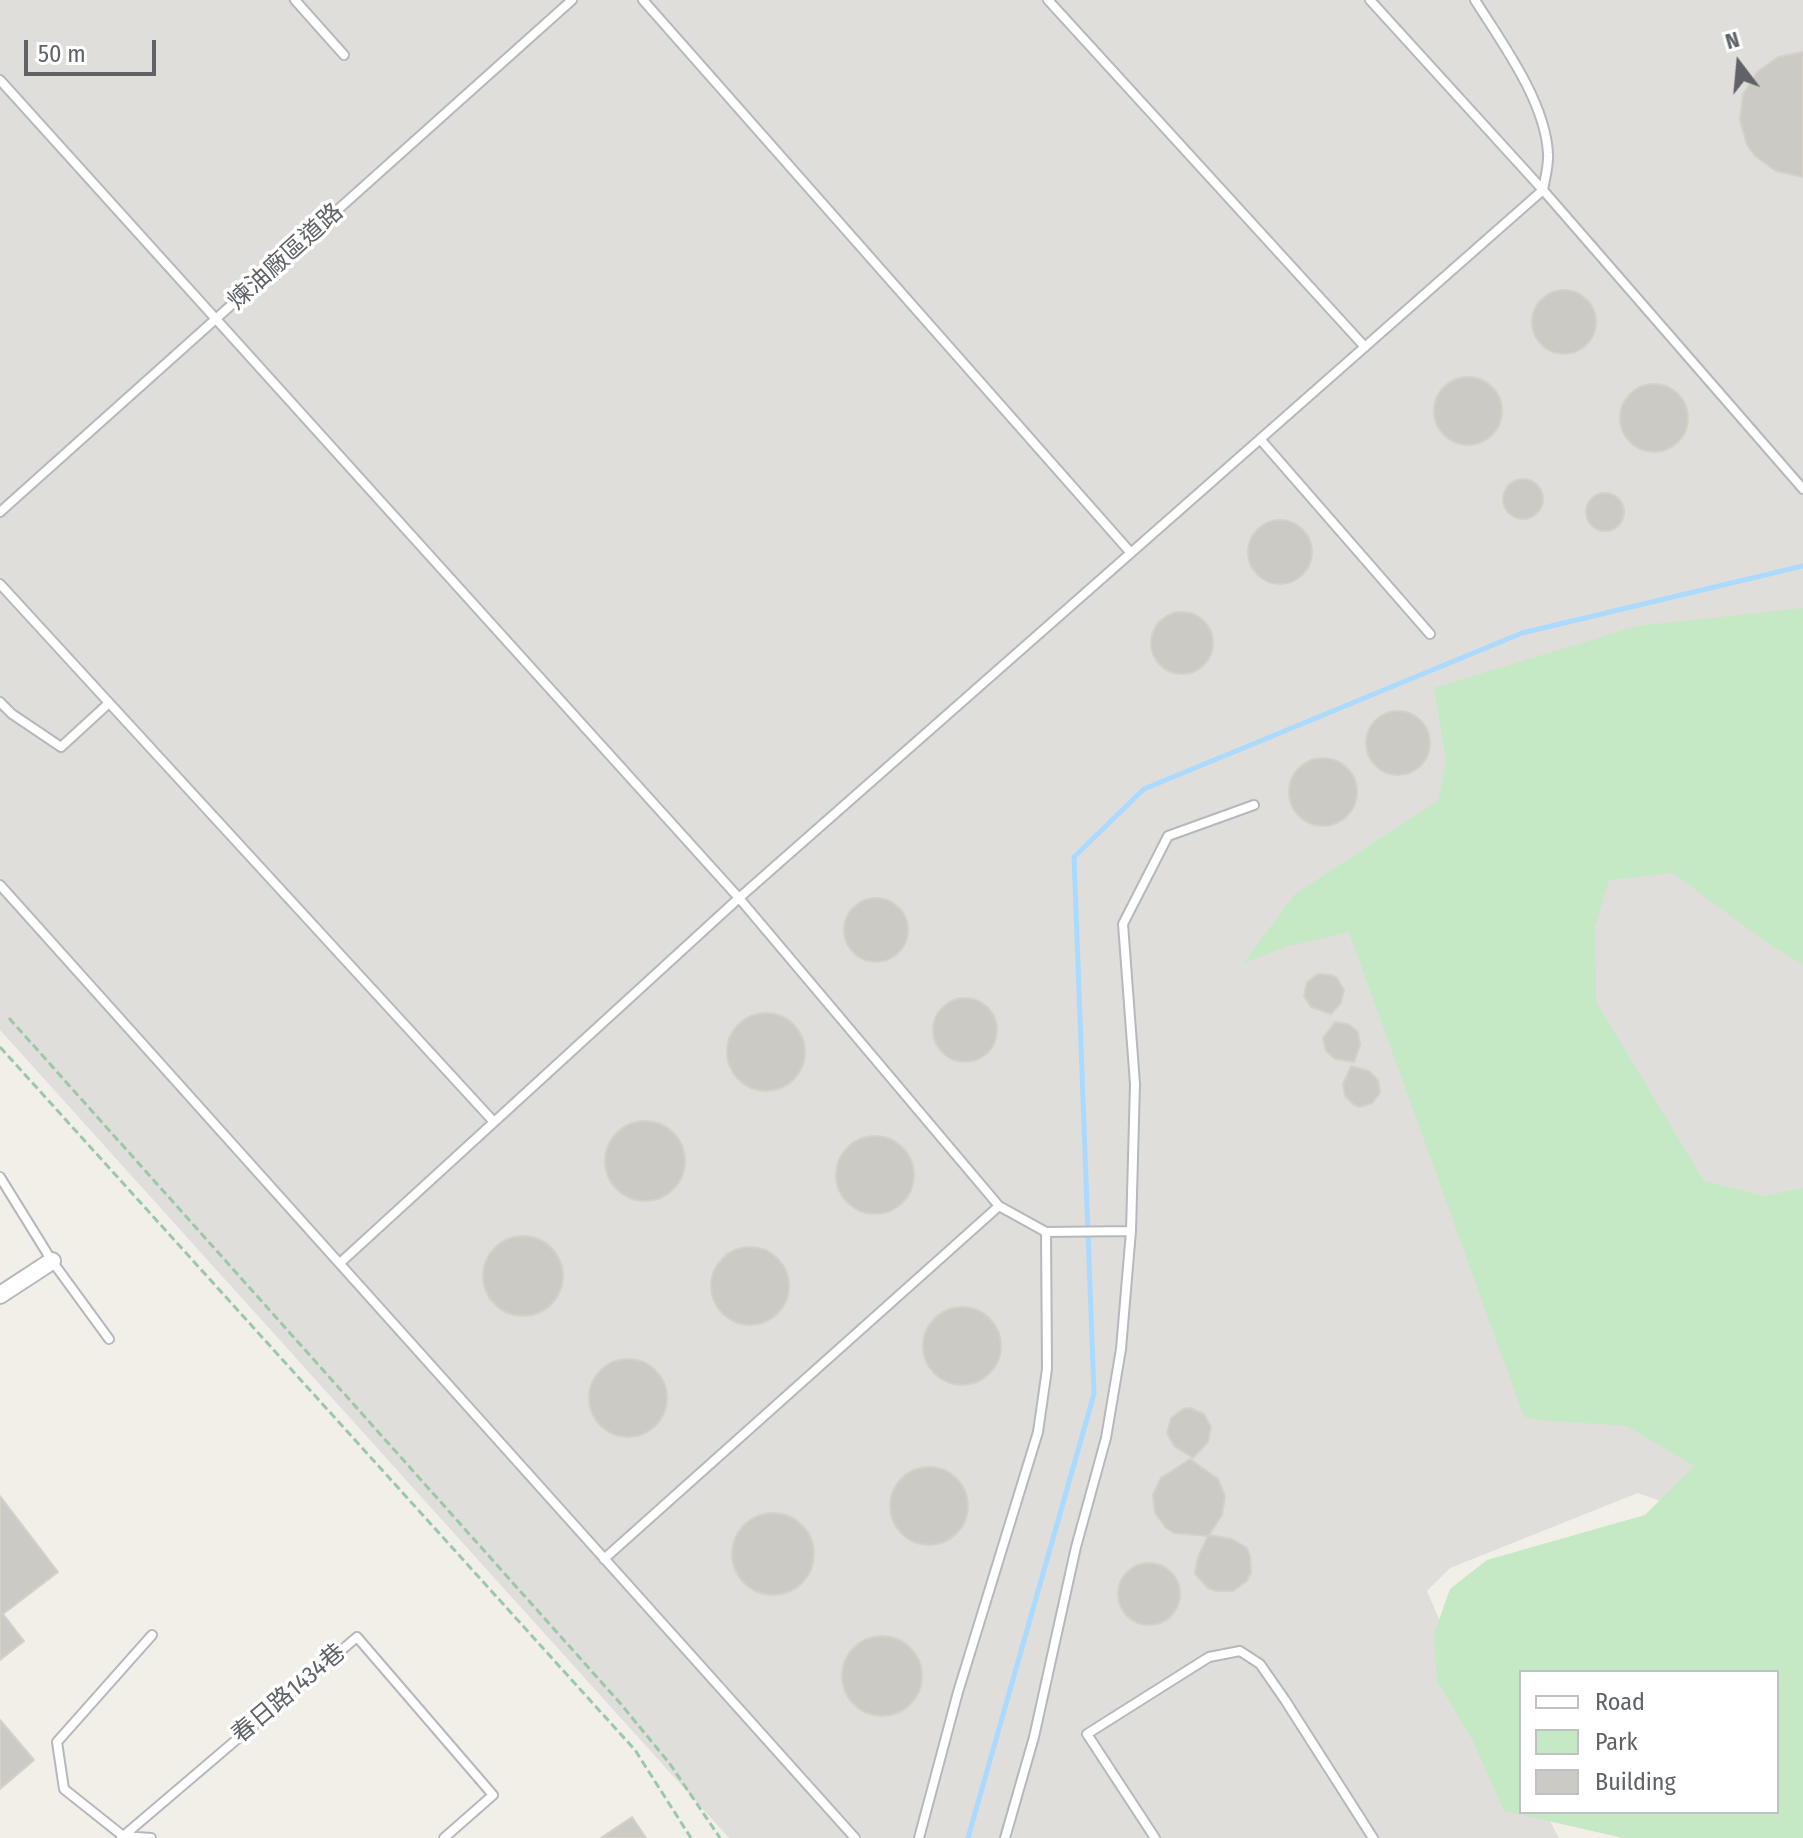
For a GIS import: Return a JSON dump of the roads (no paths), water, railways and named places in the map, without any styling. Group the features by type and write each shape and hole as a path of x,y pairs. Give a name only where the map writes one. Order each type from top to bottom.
{"street":[{"path":"0,1295 52,1261"}],"lane":[{"path":"295,0 344,55"},
{"name":"煉油廠區道路","path":"0,512 572,0"},
{"path":"643,0 1131,553"},
{"path":"1048,0 1365,347"},
{"path":"1370,0 1543,190 1803,489"},
{"path":"340,1263 739,898 1543,190 1549,155 1543,122 1515,66 1475,0"},
{"path":"0,80 739,898 999,1206 1046,1232 1131,1231"},
{"path":"1260,439 1430,634"},
{"path":"0,584 494,1122"},
{"path":"0,702 12,714 61,747 109,703"},
{"path":"1005,1838 1034,1737 1076,1547 1106,1438 1121,1349 1131,1231 1135,1084 1123,924 1168,836 1254,805"},
{"path":"0,885 855,1838"},
{"path":"0,1177 52,1261 109,1339"},
{"path":"604,1559 999,1206"},
{"path":"919,1838 958,1692 1038,1432 1047,1369 1046,1232"},
{"path":"151,1838 122,1837 64,1789 57,1742 152,1635"},
{"name":"春日路1434巷","path":"122,1837 357,1637 493,1795 444,1838"},
{"path":"1155,1838 1087,1734 1209,1657 1240,1651 1260,1664 1373,1838"}],"waterway":[{"path":"968,1838 1094,1394 1074,857 1144,789 1522,633 1803,566"}]}
